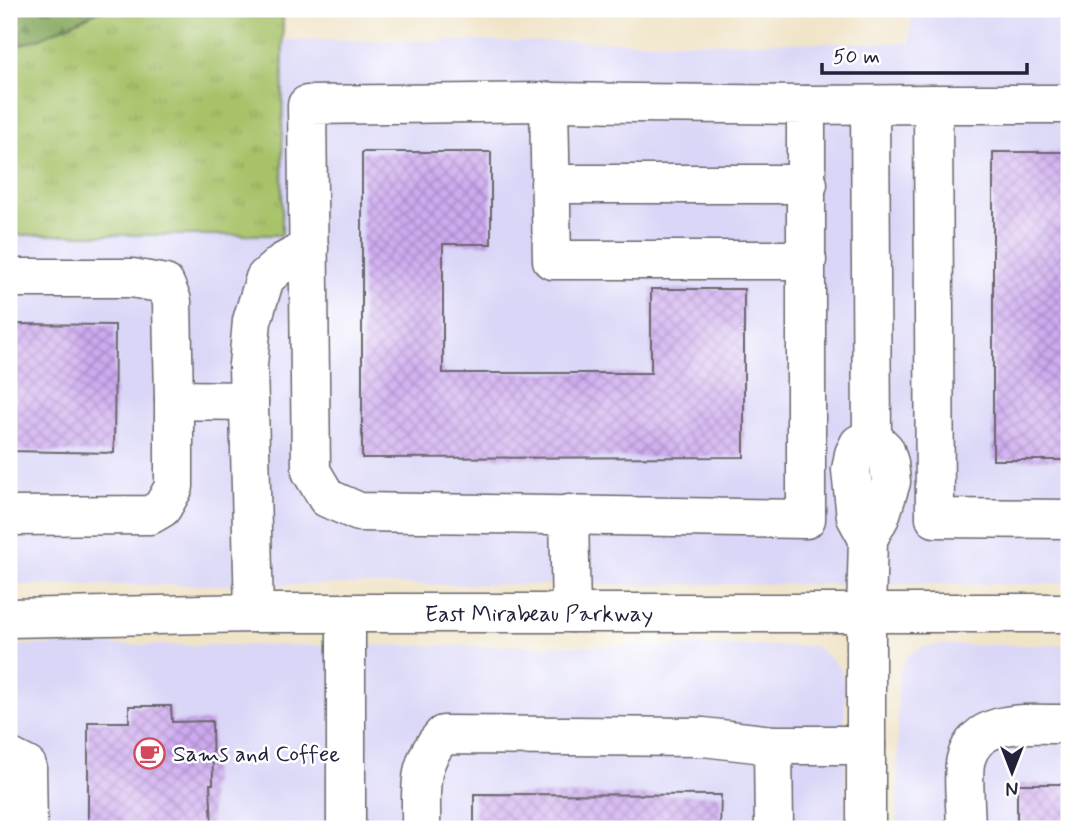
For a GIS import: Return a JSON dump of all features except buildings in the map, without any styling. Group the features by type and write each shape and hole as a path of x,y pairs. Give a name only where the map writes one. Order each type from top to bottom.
{"street":[{"path":"549,102 552,260 807,260"},
{"path":"1069,104 870,106 549,102 307,105 311,471 327,498 359,512 806,519 868,524 935,519 1069,519"},
{"path":"933,104 935,519"},
{"path":"806,105 806,519"},
{"path":"866,829 868,524 891,482 885,450 872,437 870,106"},
{"path":"550,184 807,184"},
{"path":"254,614 248,365 252,321 265,278 282,263 309,248"},
{"path":"9,278 132,278 165,284 172,301 174,400 174,487 162,508 150,515 9,516"},
{"path":"174,400 249,401"},
{"path":"569,514 571,614"},
{"name":"East Mirabeau Parkway","path":"9,618 254,614 1069,613"},
{"path":"346,614 346,829"},
{"path":"965,829 965,759 985,731 1004,725 1069,724"},
{"path":"421,829 422,769 429,750 443,735 703,737 773,745 866,746"},
{"path":"773,745 774,829"},
{"path":"9,757 27,766 28,829"}],"shaded area":[{"path":"911,9 1069,9 1069,584 9,585 9,236 282,235 283,40 910,43"},
{"path":"9,645 815,646 840,667 845,684 845,829 9,829"},
{"path":"1069,645 1069,829 897,829 900,669 908,655 923,647"}],"green space":[{"path":"9,9 103,9 38,39 9,48"},
{"path":"103,9 283,9 282,235 9,235 9,48 38,39"}],"place":[{"name":"Sams and Coffee","path":"150,753"}]}
